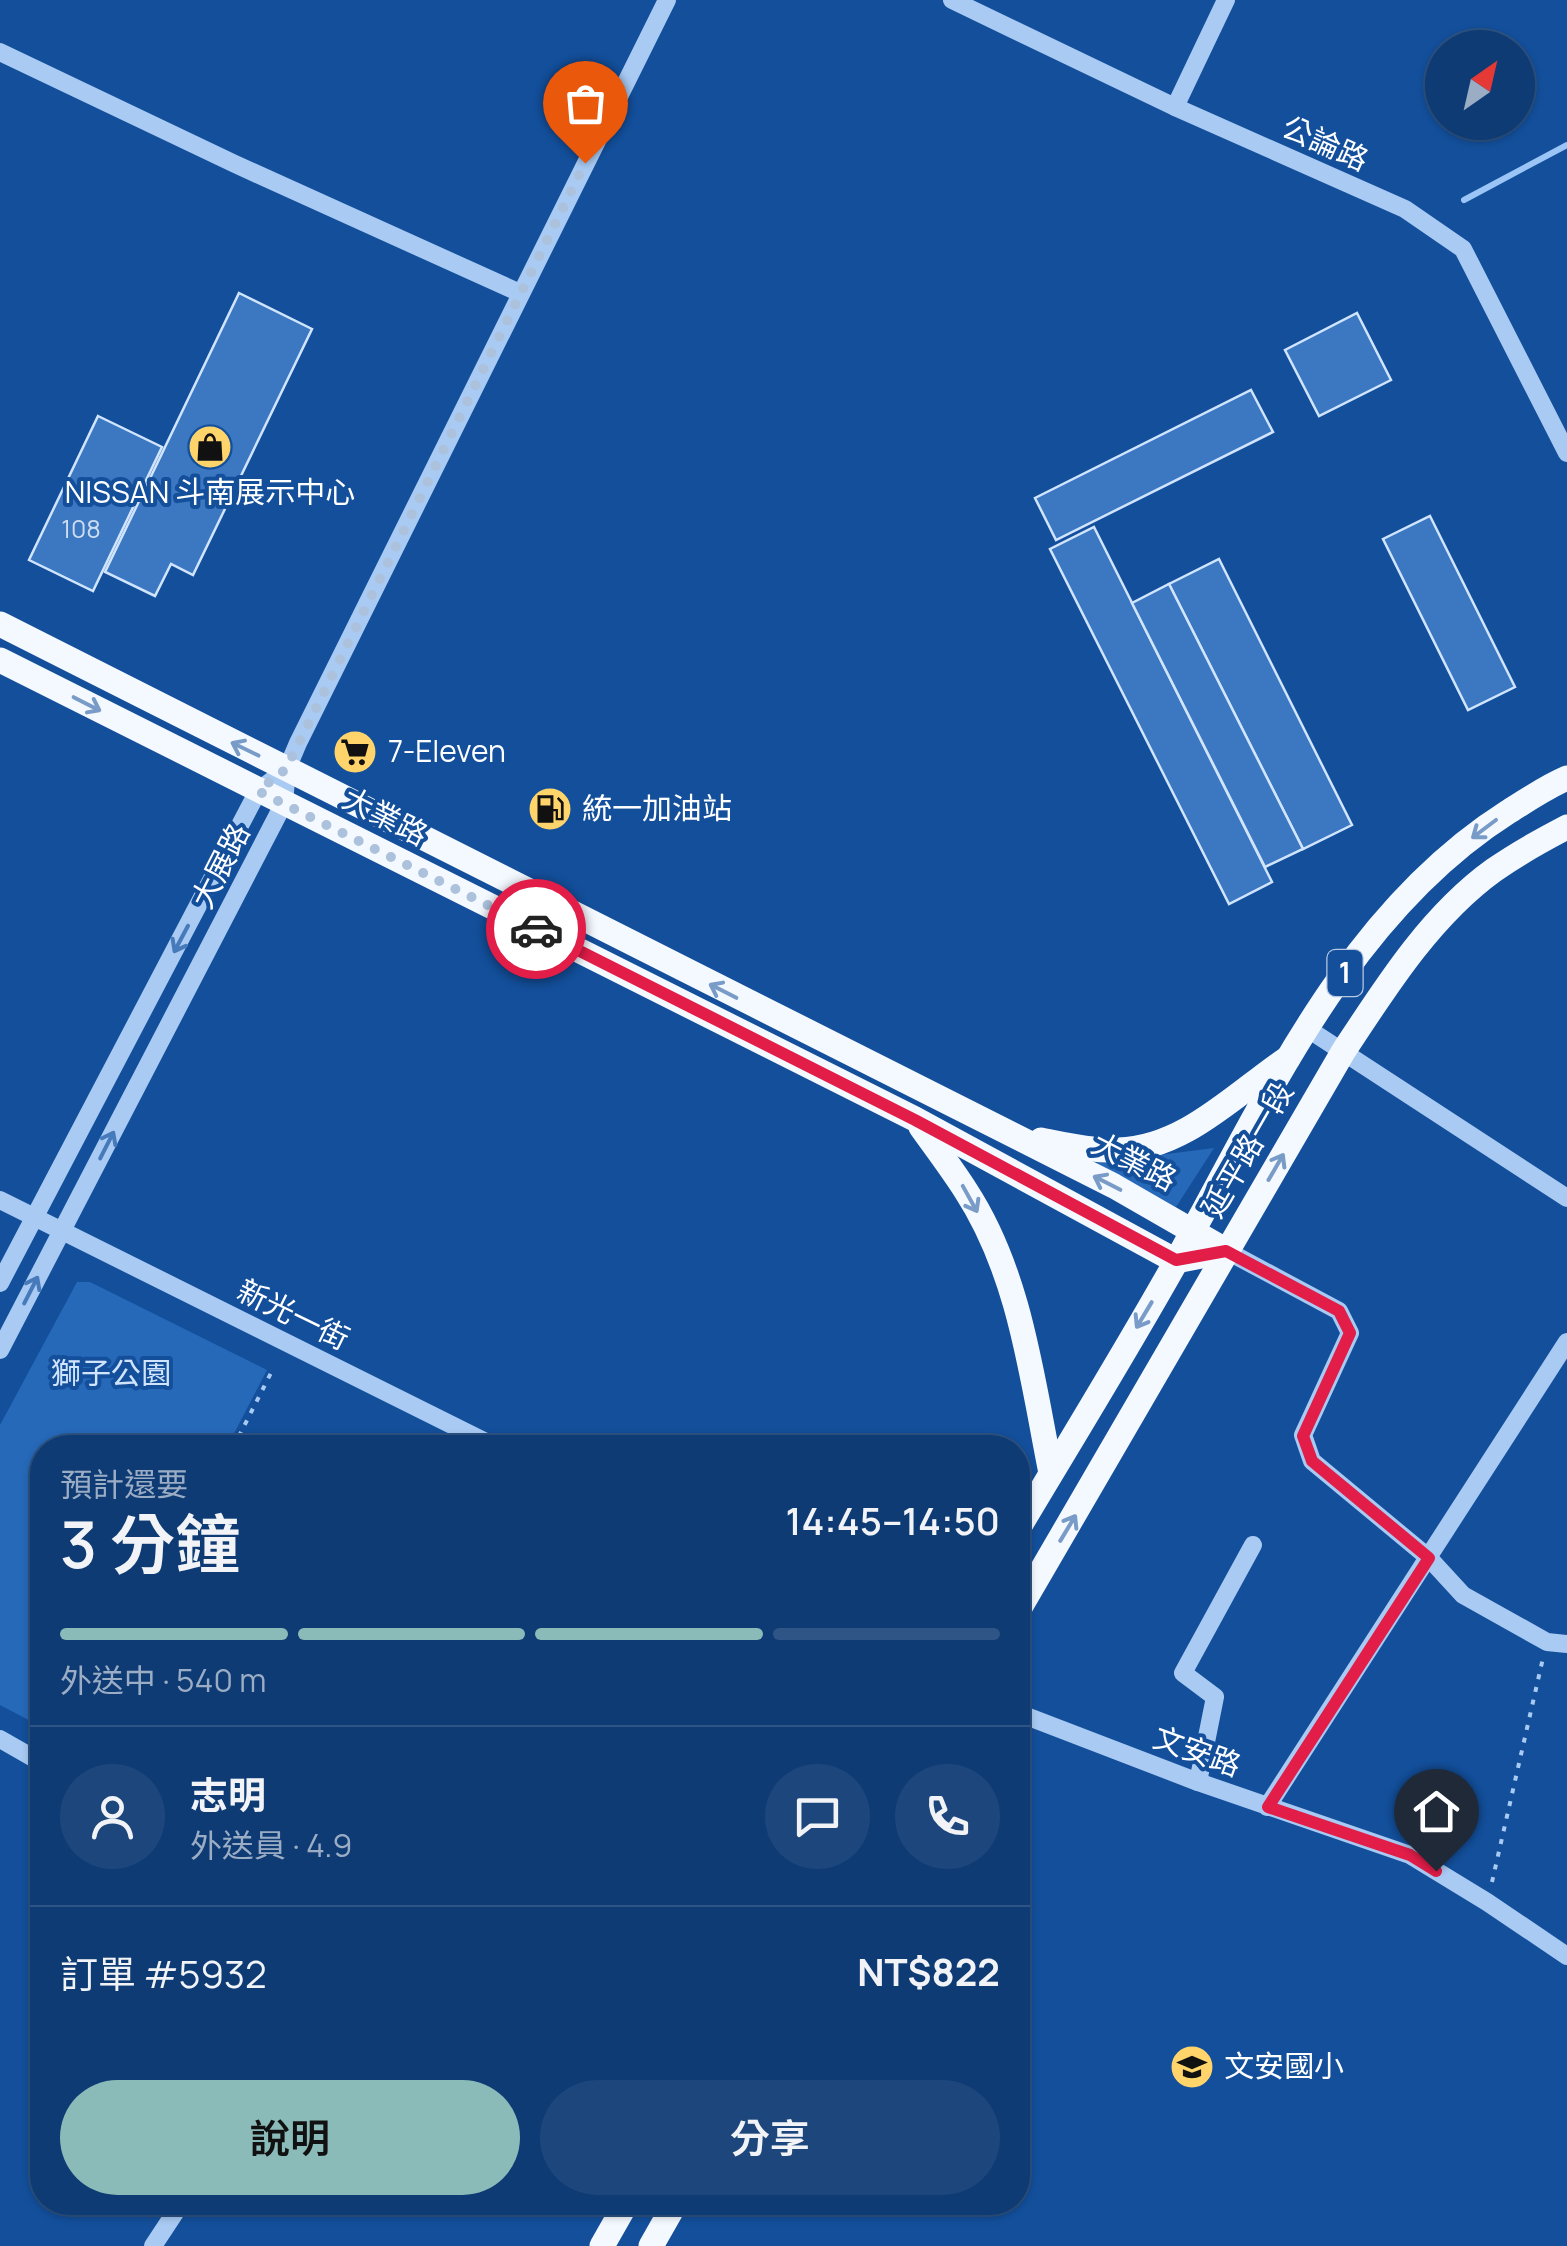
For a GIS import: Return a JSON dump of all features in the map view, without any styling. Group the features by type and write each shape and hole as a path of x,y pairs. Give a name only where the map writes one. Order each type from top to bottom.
{"main road":[{"name":"大業路","path":"0,624 1114,1186 1226,1251"},
{"name":"大業路","path":"0,660 915,1120 1176,1260"},
{"name":"延平路一段","path":"1030,1509 1308,1029 1378,926 1487,826 1567,778"},
{"name":"延平路一段","path":"1030,1591 1342,1052 1391,980 1441,920 1492,871 1567,827"},
{"path":"1453,854 1478,884"},
{"path":"466,894 478,866"},
{"path":"772,1048 784,1022"},
{"path":"999,1131 1088,1150 1123,1150 1162,1142 1212,1116 1292,1056"},
{"path":"915,1120 968,1194 1006,1273 1026,1344 1051,1473"},
{"path":"1176,1260 1226,1251"},
{"path":"602,2246 620,2215"},
{"path":"651,2246 669,2215"}],"street":[{"path":"286,769 667,0"},
{"name":"公論路","path":"952,0 1175,107 1404,210 1463,249 1567,453"},
{"path":"1175,107 1226,0"},
{"path":"0,52 520,293"},
{"name":"大展路","path":"0,1284 258,791 286,769"},
{"name":"大展路","path":"0,1350 284,803 286,769"},
{"path":"1308,1029 1567,1198"},
{"name":"新光一街","path":"0,1200 472,1435"},
{"path":"1226,1251 1339,1311 1350,1333 1303,1436 1312,1461 1429,1558 1463,1595 1547,1642 1567,1644"},
{"path":"1268,1807 1567,1342"},
{"path":"1198,1782 1216,1697 1183,1673 1253,1545"},
{"name":"文安路","path":"1030,1718 1198,1782 1410,1855 1567,1956"},
{"path":"0,1739 30,1755"},
{"path":"153,2246 173,2215"}],"path":[{"path":"239,1435 274,1368"},
{"path":"1487,1902 1547,1642"}],"green space":[{"path":"1214,1148 1176,1207 1097,1163"},
{"name":"獅子公園","path":"77,1282 90,1282 267,1370 233,1435 30,1435 30,1721 0,1705 0,1425"}],"building":[{"name":"NISSAN 斗南展示中心","path":"239,293 312,329 193,575 171,564 155,596 105,572"},
{"path":"1357,313 1391,380 1319,416 1285,350"},
{"path":"1251,390 1273,432 1056,540 1035,498"},
{"path":"98,416 162,447 93,591 29,560"},
{"path":"1430,516 1515,687 1468,710 1383,539"},
{"path":"1094,527 1272,882 1229,904 1050,549"},
{"path":"1219,559 1352,825 1303,849 1169,584"},
{"path":"1169,584 1303,849 1265,867 1132,603"}],"waterway":[{"path":"1464,200 1567,145"}],"way so far":[{"path":"536,929 258,791 286,769 585,163"}],"place":[{"name":"NISSAN 斗南展示中心","path":"210,447"},
{"name":"7-Eleven","path":"355,752"},
{"name":"統一加油站","path":"550,809"},
{"name":"文安國小","path":"1192,2067"}],"route":[{"path":"536,929 915,1120 1176,1260 1226,1251 1339,1311 1350,1333 1303,1436 1312,1461 1429,1558 1268,1807 1410,1855 1436,1871"}]}
